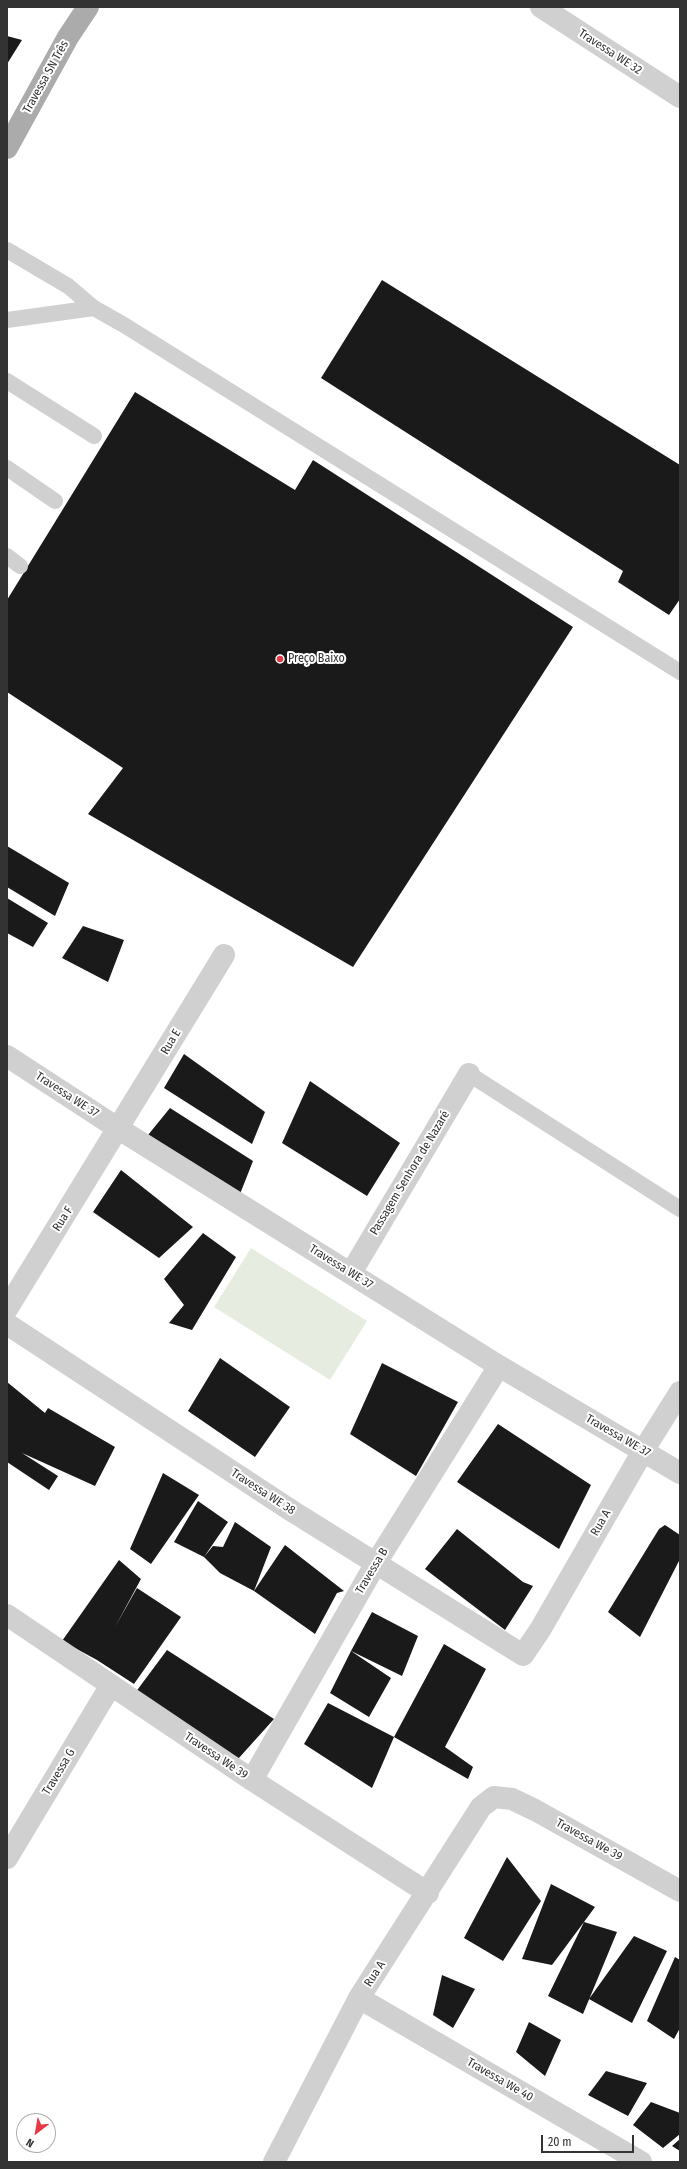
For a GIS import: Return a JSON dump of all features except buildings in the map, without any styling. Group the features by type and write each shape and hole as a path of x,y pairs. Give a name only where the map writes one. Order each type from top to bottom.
{"main road":[{"name":"Travessa SN Três","path":"7,148 68,37 88,7"}],"street":[{"name":"Travessa WE 32","path":"541,7 680,97"},
{"name":"Rua E","path":"119,1130 224,955"},
{"name":"Travessa WE 37","path":"7,1056 119,1130 499,1366 680,1473"},
{"name":"Passagem Senhora de Nazaré","path":"351,1273 469,1074"},
{"name":"Rua F","path":"7,1309 119,1130"},
{"name":"Travessa WE 38","path":"7,1324 292,1511 523,1655"},
{"name":"Travessa B","path":"252,1780 376,1563 499,1366"},
{"name":"Rua A","path":"523,1655 540,1630 643,1451 680,1392"},
{"name":"Travessa We 39","path":"7,1615 252,1780 428,1892"},
{"name":"Travessa G","path":"7,1858 111,1685"},
{"name":"Rua A","path":"274,2162 360,1998 481,1807 494,1798"},
{"name":"Travessa We 39","path":"494,1798 512,1799 535,1810 680,1892"},
{"name":"Travessa We 40","path":"360,1998 641,2162"}],"lane":[{"path":"7,250 68,286 94,308 124,325 680,672"},
{"path":"7,320 94,308"},
{"path":"7,381 94,436"},
{"path":"7,468 55,501"},
{"path":"7,556 20,566"},
{"path":"469,1074 680,1209"}],"shaded area":[{"path":"251,1248 367,1321 330,1380 214,1307"}],"place":[{"name":"Preço Baixo","path":"280,659"}]}
